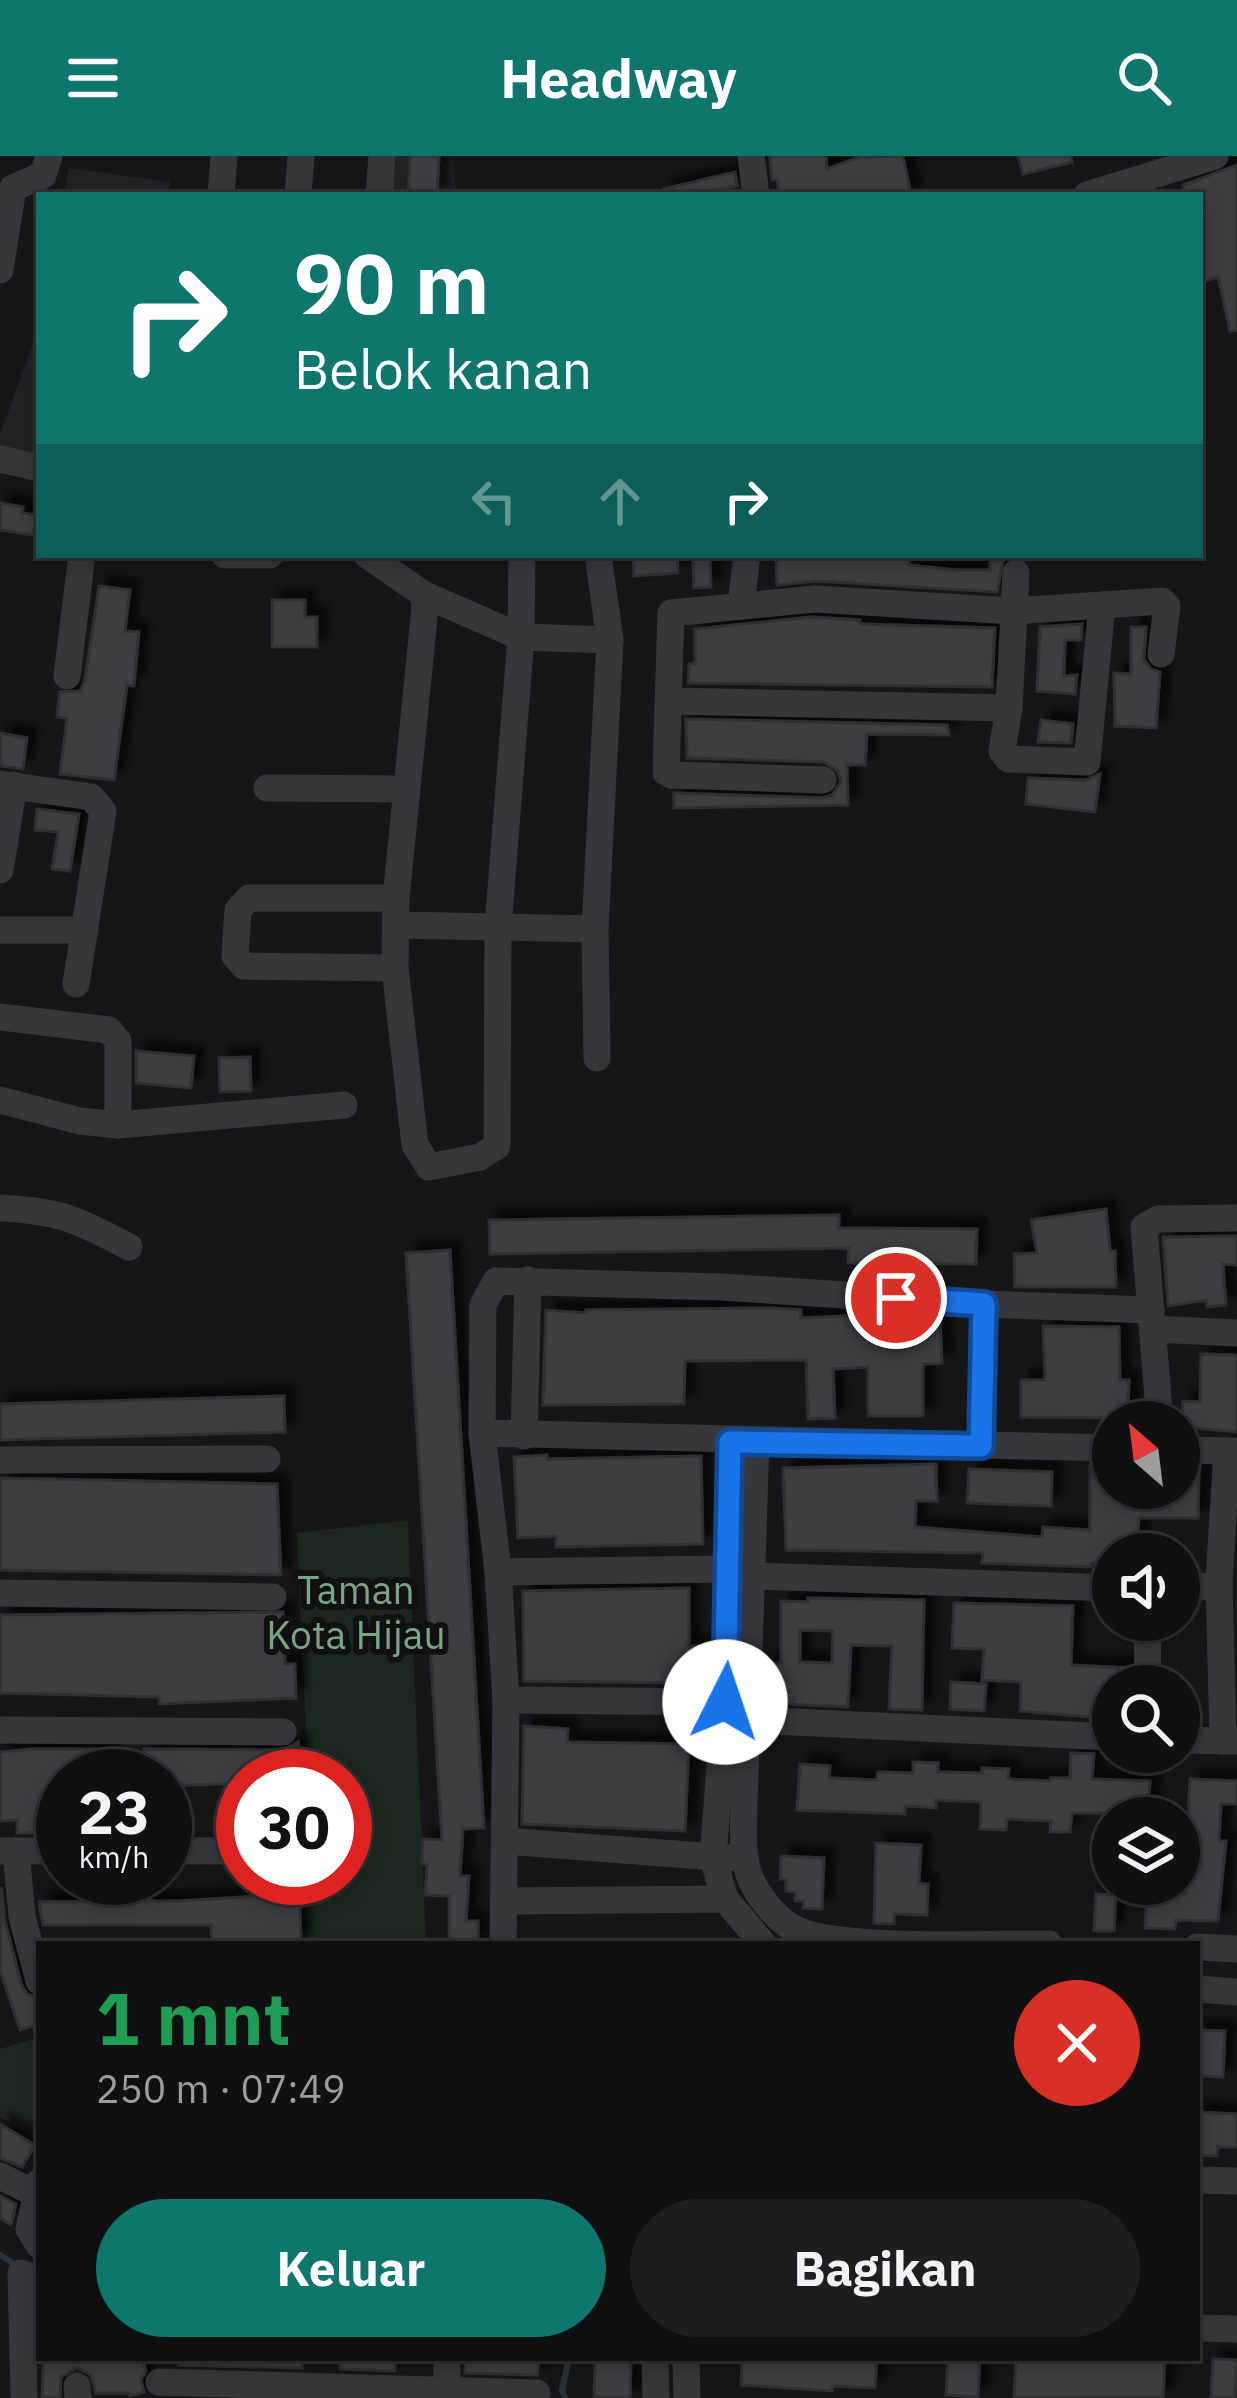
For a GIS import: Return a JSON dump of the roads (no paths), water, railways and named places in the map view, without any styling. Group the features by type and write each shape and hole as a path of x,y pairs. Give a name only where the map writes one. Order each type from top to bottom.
{"street":[{"path":"0,270 13,188 43,175 50,156"},
{"path":"221,192 224,156"},
{"path":"298,192 301,156"},
{"path":"379,192 382,156"},
{"path":"751,156 756,192"},
{"path":"1098,192 1215,156"},
{"path":"0,458 36,467"},
{"path":"67,676 82,558"},
{"path":"371,558 423,594 521,637 610,640"},
{"path":"423,594 395,968 415,1144 429,1168 480,1157 497,1146 498,927 521,637 522,558"},
{"path":"597,1058 595,929 610,640 598,558"},
{"path":"741,605 747,558"},
{"path":"1016,573 1009,708 1002,751 1008,760 1087,762 1102,605"},
{"path":"823,781 671,775 665,768 671,613 815,598 1013,611 1166,602 1162,654"},
{"path":"669,701 1009,708"},
{"path":"0,870 7,785 92,797 103,811 76,985"},
{"path":"267,788 405,789"},
{"path":"395,968 244,966 236,956 238,910 249,898 396,911 498,927 595,929"},
{"path":"0,930 85,930"},
{"path":"0,1017 115,1034 118,1125"},
{"path":"0,1100 80,1121 118,1125 344,1105"},
{"path":"0,1208 73,1216 129,1247"},
{"path":"1158,1401 1146,1225 1158,1220 1237,1218"},
{"path":"524,1436 528,1280"},
{"path":"503,1941 506,1700 482,1433 486,1294 496,1281 721,1287 984,1304 1152,1319 1237,1333"},
{"path":"981,1446 984,1304"},
{"path":"482,1433 1092,1448"},
{"path":"743,1442 739,1651 749,1720 745,1857 750,1878 779,1917 826,1941"},
{"path":"1200,1450 1232,1451 1219,1581 1230,1741 1200,1740"},
{"path":"0,1460 267,1459"},
{"path":"498,1572 740,1573 1092,1587"},
{"path":"1200,1587 1219,1581"},
{"path":"0,1593 273,1598"},
{"path":"739,1651 725,1702 713,1858 725,1899 761,1941"},
{"path":"506,1700 725,1702"},
{"path":"749,1720 1092,1736"},
{"path":"0,1730 283,1732"},
{"path":"505,1841 745,1857"},
{"path":"8,1851 35,1953"},
{"path":"504,1900 725,1899"},
{"path":"1200,1947 1237,1948"},
{"path":"1200,1989 1237,1992"},
{"path":"0,2176 36,2187"},
{"path":"1200,2180 1237,2181"},
{"path":"36,2197 29,2229 36,2240"},
{"path":"20,2272 24,2398"},
{"path":"1200,2328 1237,2330"},
{"path":"412,2361 414,2393"},
{"path":"447,2361 447,2388"},
{"path":"655,2361 656,2398"},
{"path":"686,2361 687,2398"},
{"path":"159,2379 228,2391 414,2393 447,2388 537,2393"}],"waterway":[{"path":"0,2255 13,2263 36,2266"},
{"path":"565,2398 562,2390 568,2361"}],"park label":[{"name":"Taman Kota Hijau","path":"356,1612"}]}
